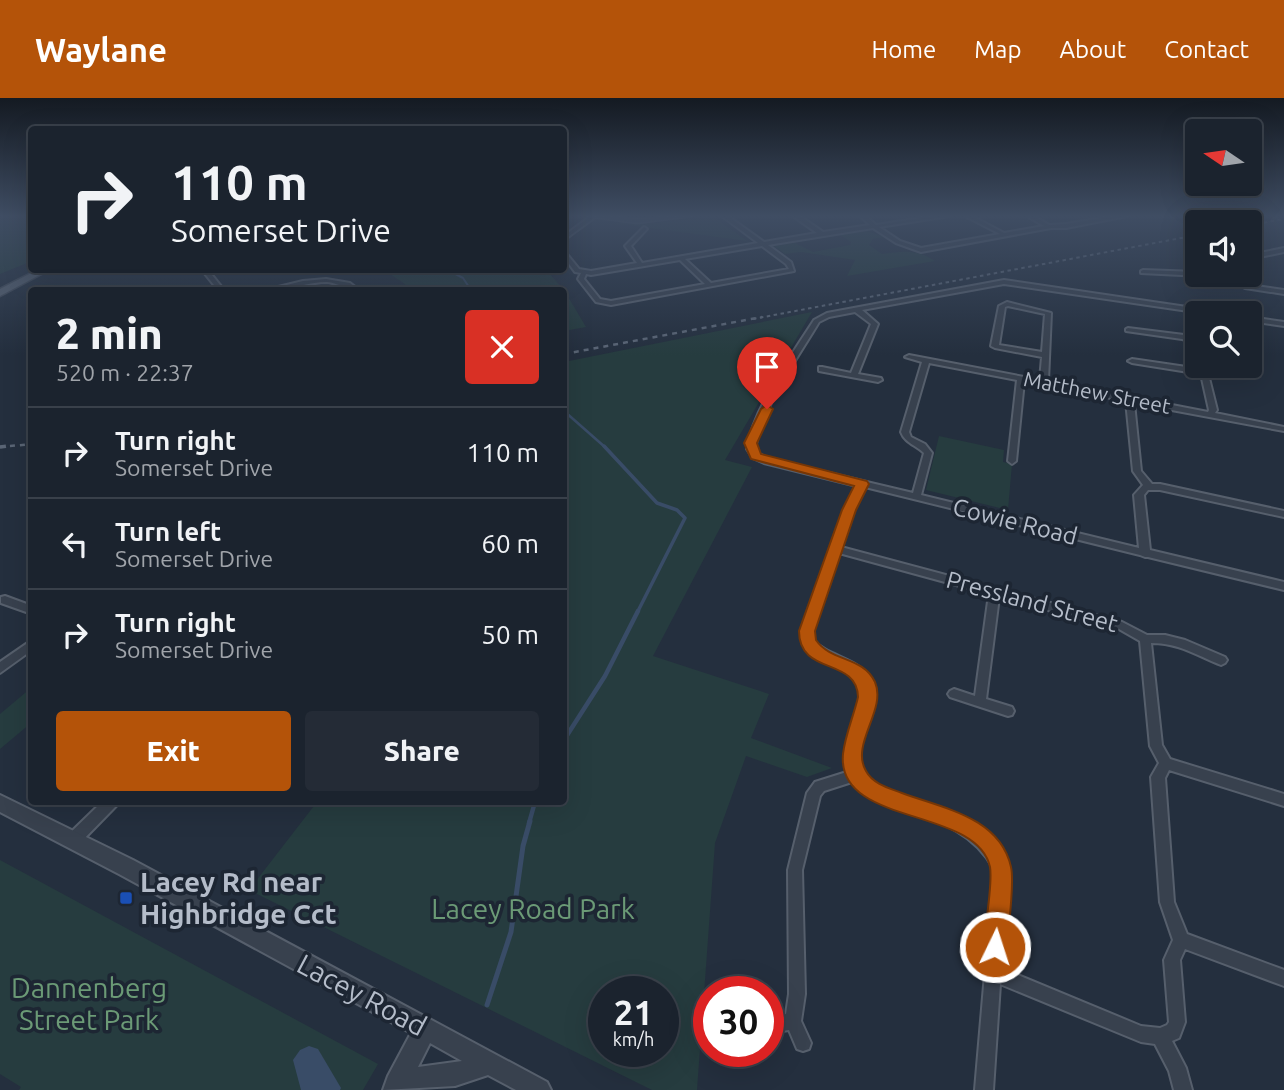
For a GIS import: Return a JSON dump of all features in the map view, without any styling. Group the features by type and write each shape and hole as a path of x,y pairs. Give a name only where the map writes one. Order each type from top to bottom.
{"main road":[{"path":"0,285 28,271"},
{"path":"0,293 38,273"}],"street":[{"path":"570,262 577,271 584,273 656,262"},
{"path":"685,262 710,286"},
{"path":"584,273 581,279 597,299 607,303 792,270 787,262"},
{"path":"1143,272 1185,274"},
{"path":"208,273 219,287"},
{"path":"318,273 320,280"},
{"path":"285,287 320,280 344,281 352,287"},
{"path":"856,309 1003,282 1185,309"},
{"path":"1253,287 1284,292"},
{"path":"1044,383 1048,313 1041,309 1003,305 995,349 1045,355"},
{"path":"854,375 875,324 856,309"},
{"name":"Cowie Road","path":"856,309 821,316 757,427 751,449 763,460 1284,586"},
{"path":"1262,321 1284,324"},
{"path":"1128,330 1185,337"},
{"name":"Matthew Street","path":"909,357 1284,429"},
{"path":"916,498 928,453 922,446 907,438 905,432 926,360"},
{"path":"1132,361 1185,367"},
{"path":"822,369 878,380"},
{"path":"1012,461 1021,378"},
{"path":"1205,378 1213,410 1211,414"},
{"path":"1130,399 1137,471 1149,487"},
{"path":"862,484 852,503 807,631 807,641 822,657 853,668 867,685 867,697 852,755 856,775 872,791 968,828 983,837 993,850 1001,868 984,1090"},
{"path":"1145,554 1139,492 1149,487 1284,514"},
{"name":"Pressland Street","path":"836,549 1122,626 1145,639 1156,746 1166,763"},
{"path":"980,702 994,592"},
{"path":"5,600 28,609"},
{"path":"1145,639 1173,640 1201,649 1221,660"},
{"path":"0,668 28,647"},
{"path":"954,694 1008,712"},
{"path":"993,973 1141,1034 1160,1036 1172,1032 1177,1022 1172,960 1181,940 1167,902 1157,777 1166,763 1284,800"},
{"path":"803,1043 793,1021 797,994 796,858 814,793 820,786 856,775"},
{"name":"Lacey Road","path":"0,803 539,1090"},
{"path":"73,840 108,805"},
{"path":"1181,940 1284,978"},
{"path":"784,1022 793,1021"},
{"path":"395,1087 426,1028"},
{"path":"1160,1036 1177,1068 1183,1090"},
{"path":"395,1087 419,1077 455,1074 489,1063"}],"green space":[{"path":"0,262 28,262 28,263 0,274"},
{"path":"854,262 927,262 847,276"},
{"path":"388,273 549,273 561,287 406,287"},
{"path":"567,295 586,327 567,330"},
{"name":"Lacey Road Park","path":"812,312 725,460 752,467 653,656 769,694 751,738 832,768 807,777 746,756 715,843 705,976 693,976 693,1067 699,1067 697,1090 652,1090 606,1067 679,1067 679,976 588,976 588,1058 249,890 315,805 567,805 567,361"},
{"path":"939,436 1004,450 1003,462 1012,464 1008,510 926,490"},
{"path":"28,691 28,726 0,749 0,714"},
{"name":"Dannenberg Street Park","path":"0,860 378,1064 363,1090 19,1090 21,1087 0,1074"}],"water":[{"path":"309,1046 318,1049 340,1090 301,1090 293,1060 300,1050"}],"waterway":[{"path":"454,273 463,278 469,287"},
{"path":"567,414 605,447"},
{"path":"605,447 657,503 677,510 685,518 637,613"},
{"path":"567,735 605,676 638,611"},
{"path":"529,823 534,805"},
{"path":"487,1005 511,932 523,846 530,821"}],"railway":[{"path":"753,319 1053,262"},
{"path":"567,353 762,317"},
{"path":"7,446 0,447 28,444"}],"place":[{"name":"Lacey Rd near Highbridge Cct","path":"126,898"}],"route":[{"path":"767,409 751,443 751,449 756,456 862,484 849,510 807,631 807,641 813,650 822,657 853,668 867,685 867,697 852,755 853,768 856,775 872,791 968,828 983,837 993,850 1001,868 995,947"}]}
